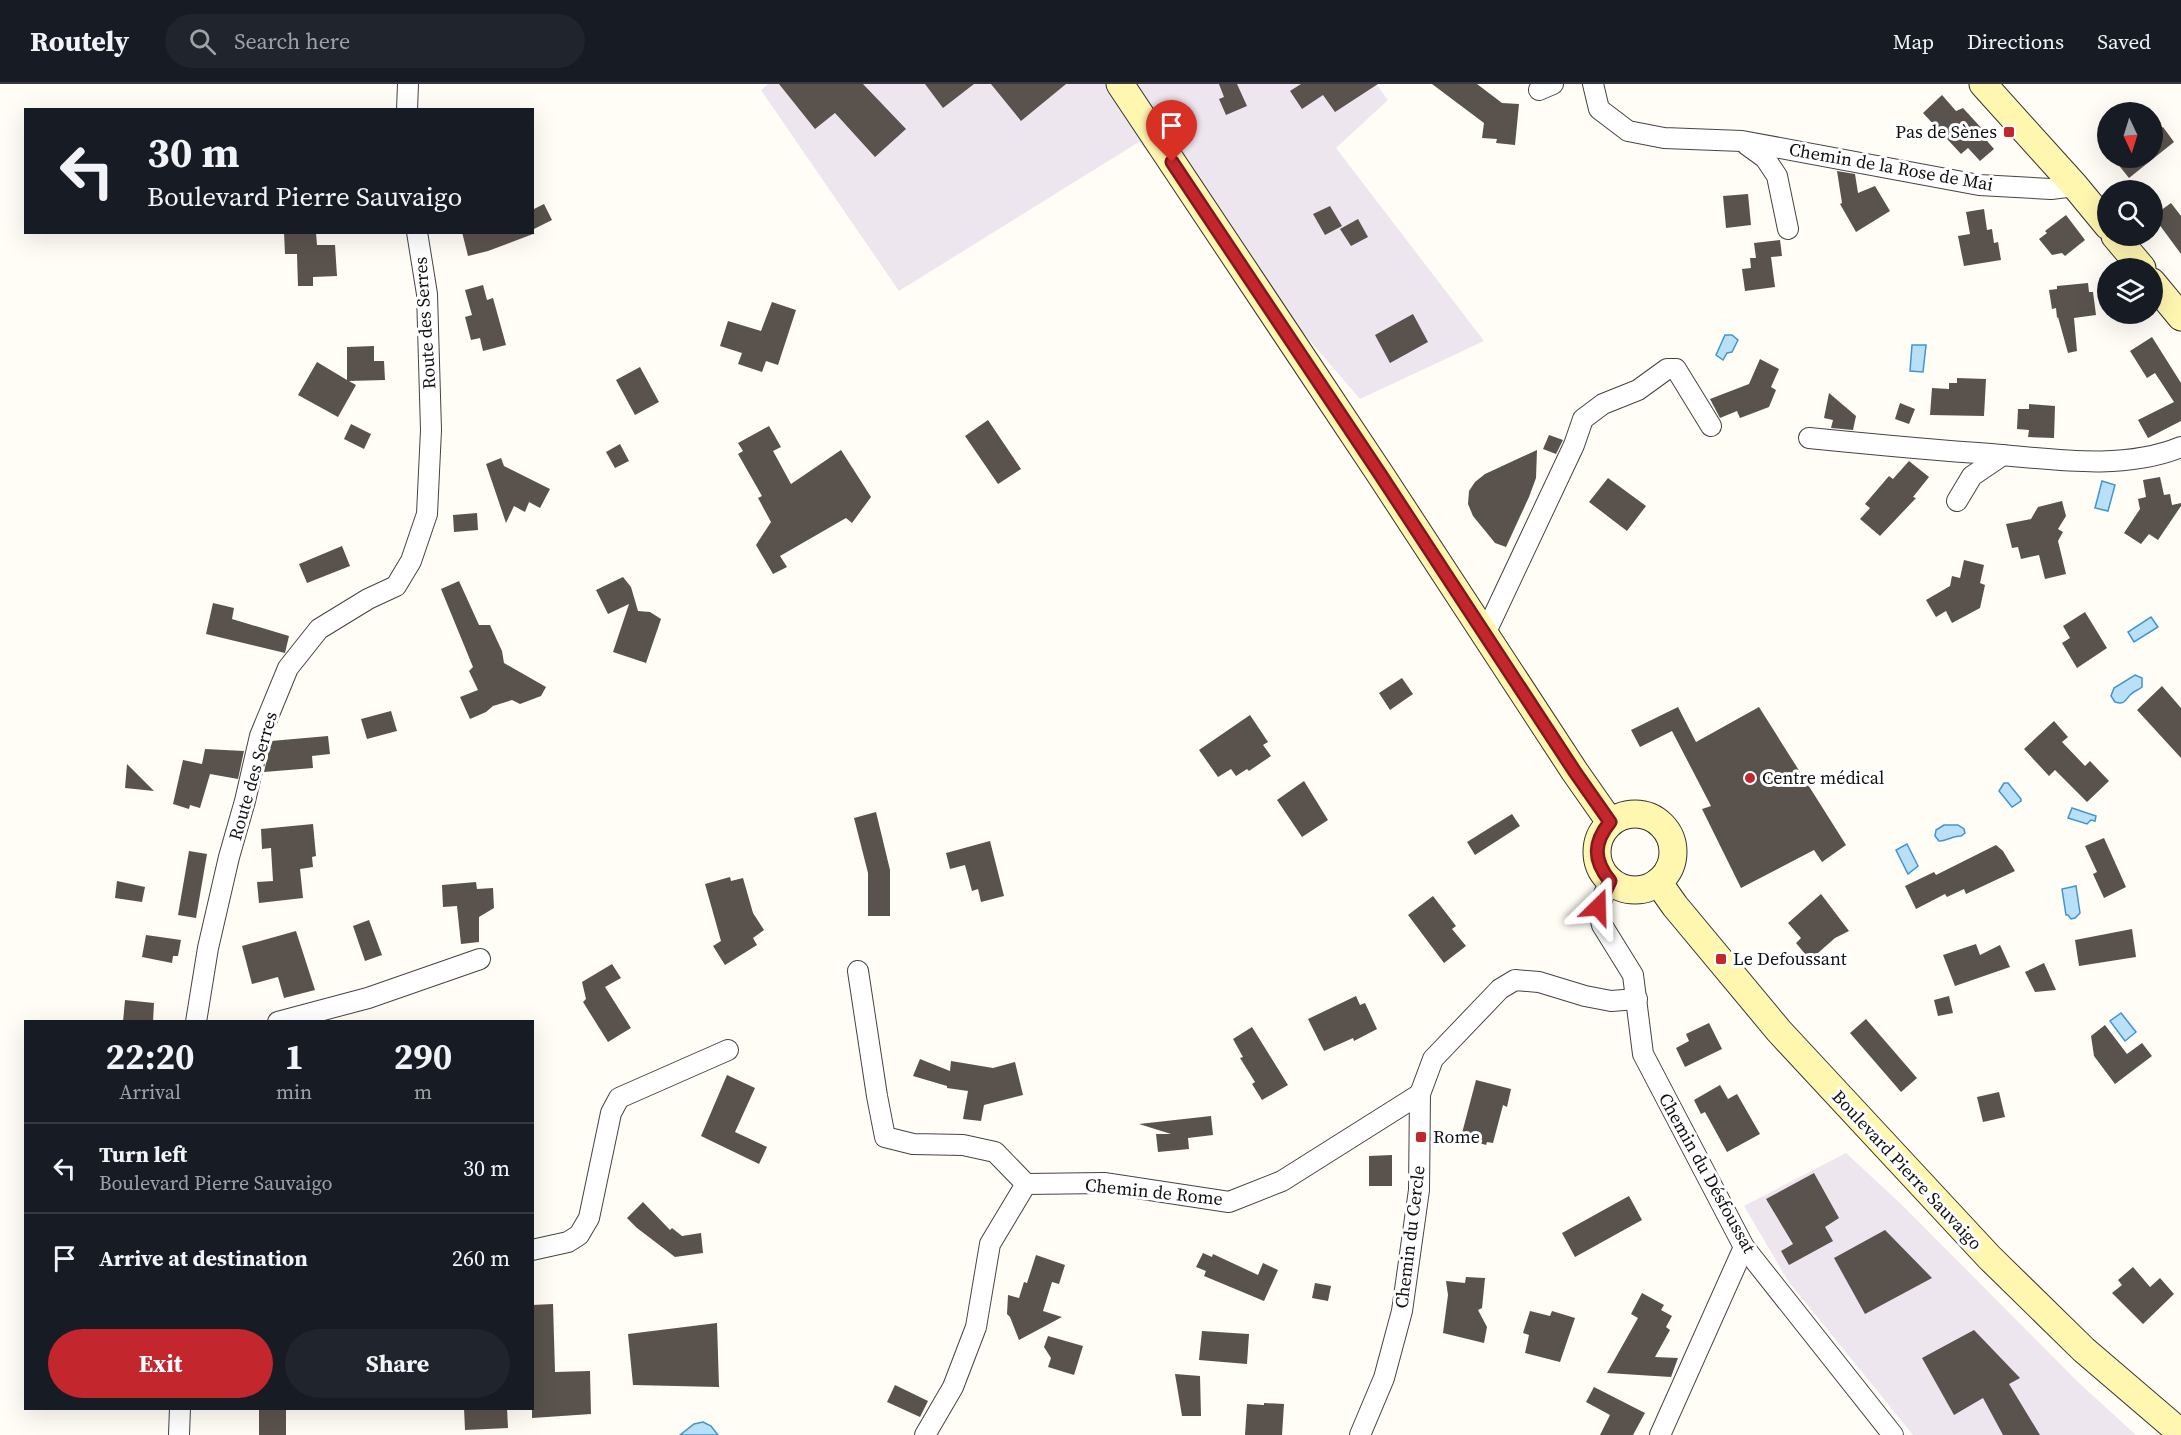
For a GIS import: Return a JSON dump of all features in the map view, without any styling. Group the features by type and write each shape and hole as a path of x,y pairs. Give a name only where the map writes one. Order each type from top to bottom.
{"main road":[{"path":"1120,84 1610,822"},
{"path":"1983,84 2097,213"},
{"path":"2123,246 2134,258"},
{"path":"2163,295 2181,317"},
{"path":"1639,814 1656,819 1665,828 1674,850 1667,873 1658,882 1647,888 1634,890 1610,881 1601,870 1597,858 1597,844 1602,832 1610,822 1621,816 1639,814"},
{"name":"Boulevard Pierre Sauvaigo","path":"1658,882 1675,906 1779,1031 1989,1257 2084,1350 2181,1433"}],"street":[{"path":"407,108 408,84"},
{"name":"Chemin de la Rose de Mai","path":"1593,84 1599,109 1629,131 1664,138 1742,141 1979,185 2051,189 2075,186"},
{"name":"Chemin de la Rose de Mai","path":"1742,141 1765,158 1777,176 1788,229"},
{"name":"Route des Serres","path":"196,1020 208,948 260,736 288,668 319,629 368,599 396,586 411,561 427,514 431,430 427,294 417,234"},
{"path":"1485,634 1574,445 1583,418 1603,404 1638,390 1666,369 1676,369 1711,426"},
{"path":"1809,438 2088,461 2134,459 2167,453 2181,447"},
{"path":"1957,501 1972,476 2003,455"},
{"name":"Chemin du Désfoussat","path":"1610,881 1598,907 1599,916 1602,925 1633,975 1643,1054 1744,1246 1893,1435"},
{"path":"286,1020 368,998 480,959"},
{"path":"858,971 885,1137 913,1144 963,1145 995,1152 1026,1184 990,1244 976,1327 953,1387 925,1435"},
{"name":"Chemin du Cercle","path":"1360,1435 1384,1378 1402,1311 1419,1190 1419,1094 1432,1059 1500,989 1515,980 1539,982 1611,1001 1637,999"},
{"path":"534,1250 568,1242 579,1235 589,1218 611,1113 619,1098 728,1050"},
{"name":"Chemin de Rome","path":"1026,1184 1104,1183 1229,1202 1282,1181 1419,1094"},
{"path":"1660,1435 1744,1246"},
{"path":"179,1435 180,1410"}],"shaded area":[{"path":"768,84 1376,84 1388,100 1336,148 1484,341 1360,399 1139,142 899,291 761,90"},
{"path":"1846,1153 1902,1205 2078,1382 2136,1435 1913,1435 1788,1281 1744,1206"}],"water":[{"path":"1725,335 1732,335 1738,340 1732,352 1727,353 1723,360 1716,355"},
{"path":"1912,345 1926,345 1923,372 1910,371"},
{"path":"2102,481 2115,485 2108,511 2095,508"},
{"path":"2151,617 2158,627 2134,642 2128,632"},
{"path":"2135,675 2142,678 2142,687 2124,702 2115,702 2111,696 2114,688"},
{"path":"2004,783 2008,783 2021,799 2012,807 1999,791"},
{"path":"2072,808 2096,816 2095,821 2091,820 2087,824 2068,818"},
{"path":"1944,825 1958,825 1964,829 1965,833 1939,841 1935,836 1936,830"},
{"path":"1907,844 1918,866 1908,874 1896,850"},
{"path":"2076,886 2080,913 2071,919 2066,915 2062,889"},
{"path":"2121,1013 2136,1032 2125,1041 2110,1021"},
{"path":"703,1422 711,1426 718,1435 680,1435 694,1424"}],"building":[{"path":"779,84 863,84 906,129 875,157 835,113 815,129"},
{"path":"925,84 974,84 943,108"},
{"path":"991,84 1066,84 1021,121"},
{"path":"1219,84 1237,84 1247,106 1226,115 1219,99 1224,97"},
{"path":"1301,84 1378,84 1335,112 1323,95 1302,109 1290,91"},
{"path":"1432,84 1477,84 1502,103 1519,104 1515,145 1496,143 1497,139 1482,138 1484,123"},
{"path":"1942,95 1956,111 1963,108 1985,132 1982,135 1994,149 1980,161 1968,148 1961,154 1923,113"},
{"path":"2163,127 2174,142 2163,151"},
{"path":"2121,168 2142,168 2129,178"},
{"path":"1837,171 1855,174 1858,193 1875,186 1890,211 1856,232 1840,204 1842,203"},
{"path":"1748,194 1751,225 1726,228 1723,196"},
{"path":"2171,203 2181,216 2181,254 2163,230 2163,209"},
{"path":"544,204 552,220 534,229 534,209"},
{"path":"1330,206 1342,226 1325,235 1313,214"},
{"path":"1984,209 1987,230 1992,229 1994,243 1998,242 2001,260 1964,266 1958,236 1970,234 1966,212"},
{"path":"2066,215 2085,240 2065,256 2062,253 2052,255 2039,239 2047,233 2045,231"},
{"path":"1358,219 1368,237 1351,246 1340,229"},
{"path":"284,234 316,234 317,245 335,245 337,276 313,277 313,286 298,286 297,254 285,254"},
{"path":"462,234 533,234 488,251 468,256"},
{"path":"1780,240 1782,256 1771,257 1775,287 1745,291 1742,269 1751,268 1750,258 1756,258 1754,243"},
{"path":"2088,283 2089,292 2093,292 2096,315 2074,318 2077,351 2068,353 2056,308 2052,309 2049,290 2057,289 2057,286"},
{"path":"483,285 487,300 493,298 506,345 483,351 480,338 471,340 465,317 472,315 465,290"},
{"path":"772,302 796,310 778,365 766,361 762,372 738,364 742,353 720,346 728,321 761,331"},
{"path":"1413,314 1428,342 1390,363 1375,335"},
{"path":"2152,337 2181,383 2181,421 2148,438 2138,420 2174,402 2155,373 2147,378 2130,351"},
{"path":"374,346 374,361 384,361 385,380 349,381 356,385 338,417 298,395 317,362 347,380 347,347"},
{"path":"1760,359 1779,369 1771,387 1776,390 1769,407 1740,418 1737,411 1720,418 1710,399 1749,384"},
{"path":"640,367 659,402 635,415 616,380"},
{"path":"1957,378 1986,379 1984,416 1930,415 1932,388 1949,389 1949,383 1957,383"},
{"path":"1829,393 1856,416 1853,430 1831,428 1833,420 1824,418"},
{"path":"1900,403 1915,409 1909,424 1895,419"},
{"path":"2029,404 2055,406 2054,438 2028,437 2029,430 2017,429 2018,409 2029,409"},
{"path":"988,420 1021,469 998,484 965,436"},
{"path":"351,424 371,434 364,449 344,439"},
{"path":"769,426 781,447 773,451 791,484 841,450 871,497 852,523 846,518 780,556 787,567 773,574 756,545 771,522 758,498 762,496 738,454 743,451 738,443"},
{"path":"1549,435 1563,440 1556,454 1543,449"},
{"path":"620,444 629,461 615,468 606,452"},
{"path":"1537,450 1536,478 1529,497 1506,547 1495,543 1473,516 1468,504 1469,491 1485,474"},
{"path":"501,458 504,466 550,489 540,508 529,502 525,512 514,506 506,523 486,464"},
{"path":"1909,461 1929,477 1913,497 1916,498 1880,536 1860,519 1870,508 1865,504 1889,476 1893,479"},
{"path":"2160,477 2164,495 2170,494 2172,505 2181,503 2181,506 2158,540 2149,534 2141,544 2124,533 2140,509 2138,499 2146,497 2143,480"},
{"path":"1608,478 1646,506 1627,531 1589,502"},
{"path":"2062,501 2066,516 2058,529 2063,532 2058,541 2066,574 2045,579 2039,555 2021,559 2018,547 2012,548 2006,524 2031,519 2038,507"},
{"path":"477,513 478,530 454,532 453,515"},
{"path":"342,546 350,566 307,583 299,564"},
{"path":"1964,560 1984,565 1980,583 1985,585 1980,608 1952,623 1946,611 1936,617 1926,600 1950,586 1952,576 1960,578"},
{"path":"623,577 631,587 638,611 650,612 661,619 646,663 613,652 629,604 608,614 596,590"},
{"path":"459,581 479,625 490,625 502,651 504,663 546,687 541,696 520,704 512,700 493,706 470,719 460,697 478,690 469,671 473,667 441,589"},
{"path":"213,603 234,608 232,619 289,636 285,653 206,634"},
{"path":"2085,612 2107,648 2077,668 2062,643 2070,638 2063,626"},
{"path":"1402,678 1413,694 1390,710 1379,693"},
{"path":"2162,686 2181,708 2181,758 2137,710"},
{"name":"Centre médical","path":"1678,707 1696,742 1759,707 1846,845 1822,862 1814,850 1741,888 1702,809 1711,806 1672,731 1640,747 1631,730"},
{"path":"391,711 397,731 367,739 361,719"},
{"path":"1250,715 1268,742 1263,745 1271,756 1249,771 1247,769 1236,776 1231,769 1218,777 1199,750"},
{"path":"2054,721 2068,737 2062,742 2085,766 2090,761 2109,781 2087,802 2055,770 2049,776 2024,749"},
{"path":"328,736 330,754 312,756 313,768 264,772 271,741"},
{"path":"205,749 244,751 238,779 210,774 200,808 190,805 189,809 173,804 183,760 202,764"},
{"path":"127,764 154,791 125,788"},
{"path":"1304,781 1328,820 1302,837 1277,800"},
{"path":"876,812 890,870 890,916 868,916 868,873 854,818"},
{"path":"1512,814 1520,826 1475,855 1467,842"},
{"path":"313,824 316,856 312,857 313,867 300,869 303,898 259,903 257,882 273,881 271,848 262,849 261,829"},
{"path":"2104,838 2126,887 2104,898 2093,874 2097,872 2085,846"},
{"path":"990,841 1004,896 981,902 978,889 972,891 965,865 950,869 946,853"},
{"path":"1996,845 2003,851 2015,871 1966,894 1964,889 1947,897 1945,894 1916,909 1905,886 1934,872 1936,875"},
{"path":"189,851 207,854 196,918 178,915"},
{"path":"730,877 731,881 743,878 753,913 764,930 753,938 757,945 725,965 713,946 721,941 705,884"},
{"path":"117,881 145,887 142,902 115,898"},
{"path":"476,882 477,889 493,888 494,908 479,917 479,942 461,944 457,906 443,907 442,885"},
{"path":"1821,894 1849,931 1835,938 1810,960 1796,943 1801,938 1788,923"},
{"path":"1433,896 1456,926 1452,929 1466,946 1444,963 1408,915"},
{"path":"369,920 382,955 365,961 353,926"},
{"path":"2132,929 2136,957 2079,966 2075,940"},
{"path":"296,931 315,990 284,998 278,977 252,984 242,946"},
{"path":"146,935 181,940 178,956 173,956 172,963 142,957"},
{"path":"1976,944 1980,955 2000,945 2010,967 1955,986 1943,955"},
{"path":"2044,963 2056,990 2035,992 2025,972"},
{"path":"612,964 621,978 605,987 631,1028 608,1042 583,1002 586,999 582,982"},
{"path":"1356,996 1360,1005 1365,1003 1377,1029 1354,1041 1353,1038 1324,1051 1308,1019"},
{"path":"1949,996 1953,1013 1938,1016 1934,1000"},
{"path":"125,1000 154,1003 153,1020 123,1020"},
{"path":"1866,1019 1917,1078 1901,1092 1850,1033"},
{"path":"1709,1023 1722,1049 1685,1067 1676,1048 1689,1041 1686,1034"},
{"path":"2105,1025 2127,1054 2142,1043 2152,1056 2115,1084 2094,1056 2091,1036"},
{"path":"1252,1027 1288,1085 1262,1100 1252,1084 1255,1082 1240,1058 1243,1057 1233,1039"},
{"path":"920,1059 950,1071 951,1061 993,1068 1015,1062 1023,1095 984,1105 981,1121 963,1119 968,1091 947,1088 947,1086 913,1076"},
{"path":"727,1075 755,1088 735,1132 767,1147 759,1164 701,1136"},
{"path":"1476,1080 1511,1089 1507,1107 1503,1105 1493,1143 1487,1142 1486,1145 1461,1137"},
{"path":"1720,1085 1728,1099 1737,1094 1760,1134 1727,1152 1705,1112 1701,1114 1694,1100"},
{"path":"1999,1092 2005,1117 1983,1122 1977,1097"},
{"path":"1211,1116 1213,1135 1188,1138 1189,1149 1158,1152 1156,1134 1171,1134 1139,1124"},
{"path":"1392,1155 1392,1186 1369,1186 1369,1156"},
{"path":"1814,1173 1839,1218 1825,1227 1833,1241 1789,1265 1781,1251 1793,1244 1766,1199"},
{"path":"1629,1196 1642,1220 1575,1257 1562,1233"},
{"path":"643,1202 670,1230 672,1228 682,1236 701,1233 703,1253 675,1257 637,1228 627,1218"},
{"path":"1885,1230 1932,1278 1865,1314 1834,1258"},
{"path":"1203,1253 1212,1257 1213,1254 1258,1275 1263,1263 1278,1270 1264,1301 1204,1276 1206,1271 1196,1267"},
{"path":"1036,1255 1065,1265 1059,1284 1052,1282 1043,1311 1062,1317 1019,1340 1007,1314 1008,1295 1019,1298 1024,1282 1027,1283"},
{"path":"2133,1267 2150,1287 2160,1278 2174,1294 2143,1324 2112,1293 2122,1285 2118,1280"},
{"path":"1466,1277 1485,1278 1482,1308 1478,1310 1487,1327 1484,1343 1443,1333 1448,1295 1446,1281 1465,1283"},
{"path":"1315,1283 1331,1286 1328,1301 1312,1298"},
{"path":"1642,1293 1664,1305 1661,1310 1672,1316 1666,1327 1670,1330 1655,1357 1678,1358 1671,1377 1607,1373 1638,1318 1631,1314"},
{"path":"553,1304 555,1372 590,1371 591,1414 532,1418 532,1410 534,1410 534,1305"},
{"path":"1530,1311 1550,1316 1552,1311 1575,1318 1560,1362 1525,1353 1529,1335 1523,1333"},
{"path":"717,1323 719,1387 633,1385 628,1334"},
{"path":"1974,1330 2020,1378 2009,1384 2040,1435 2003,1435 1983,1398 1954,1415 1922,1358"},
{"path":"1202,1331 1249,1334 1247,1364 1199,1360"},
{"path":"1048,1336 1083,1346 1074,1375 1048,1367 1051,1358 1044,1347"},
{"path":"1175,1374 1200,1376 1201,1416 1182,1416"},
{"path":"895,1385 928,1401 920,1417 887,1402"},
{"path":"1594,1387 1645,1413 1633,1435 1600,1435 1610,1415 1586,1402"},
{"path":"1264,1403 1284,1404 1282,1435 1245,1435 1247,1404 1264,1405"},
{"path":"259,1410 286,1410 286,1435 259,1435"},
{"path":"464,1410 507,1410 508,1428 465,1430"}],"place":[{"name":"Pas de Sènes","path":"2009,132"},
{"name":"Centre médical","path":"1750,778"},
{"name":"Le Defoussant","path":"1721,959"},
{"name":"Rome","path":"1421,1137"}],"route":[{"path":"1172,162 1610,822 1602,832 1597,844 1597,858 1601,870 1610,881 1598,907"}]}
